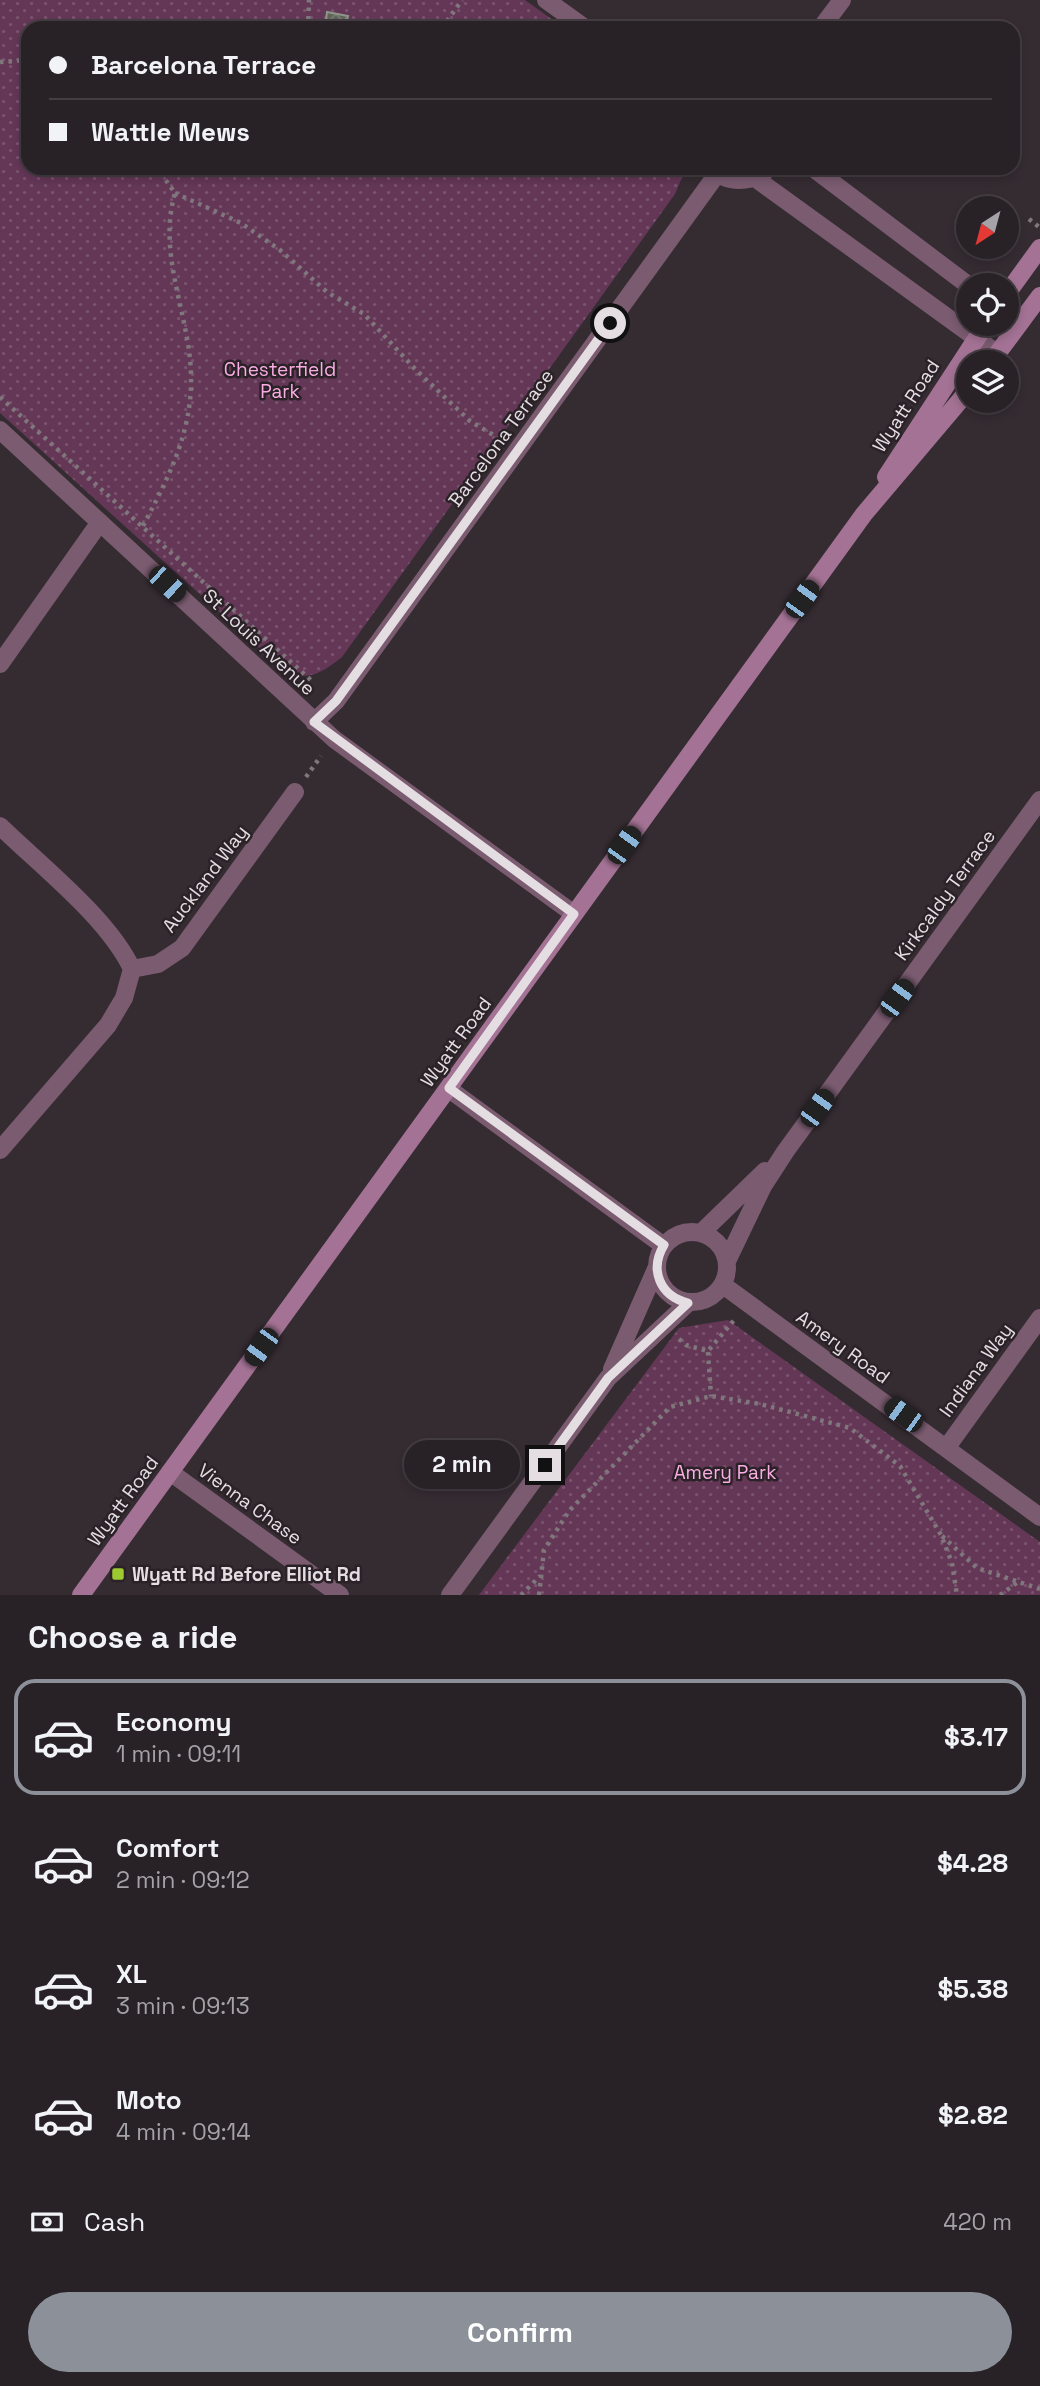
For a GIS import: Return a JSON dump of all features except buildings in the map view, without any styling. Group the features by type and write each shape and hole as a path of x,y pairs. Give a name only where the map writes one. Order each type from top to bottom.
{"street":[{"path":"546,0 574,21"},
{"path":"826,21 842,0"},
{"name":"Barcelona Terrace","path":"314,722 336,701 518,450 710,175"},
{"path":"725,175 742,181 757,175"},
{"path":"765,175 956,314"},
{"path":"822,175 956,276"},
{"path":"1019,277 1040,248"},
{"path":"1019,314 1040,296"},
{"name":"Wyatt Road","path":"864,514 908,438 977,336"},
{"name":"Wyatt Road","path":"81,1595 864,514 956,405"},
{"name":"St Louis Avenue","path":"0,430 314,722 574,914"},
{"path":"0,664 100,522"},
{"name":"Auckland Way","path":"132,969 158,964 182,948 295,792"},
{"name":"Kirkcaldy Terrace","path":"727,1261 763,1186 785,1152 1040,800"},
{"path":"0,826 103,926 121,947 132,969 124,998 108,1025 0,1150"},
{"path":"449,1088 664,1245"},
{"name":"Kirkcaldy Terrace","path":"701,1233 785,1152"},
{"path":"450,1595 608,1378 688,1303 710,1298 723,1285 727,1261 718,1243 701,1233 680,1234 664,1245 608,1378"},
{"path":"656,1269 658,1279 670,1295 688,1303"},
{"name":"Amery Road","path":"723,1285 1040,1517"},
{"name":"Indiana Way","path":"947,1447 1040,1318"},
{"name":"Vienna Chase","path":"170,1472 340,1595"}],"path":[{"path":"309,0 309,21"},
{"path":"447,21 462,0"},
{"path":"0,62 21,60"},
{"path":"162,175 175,193 241,223 280,250 327,292 364,314 417,371 470,421 518,450"},
{"path":"143,526 173,468 186,433 192,383 168,241 169,213 175,193"},
{"path":"1029,219 1040,228"},
{"path":"0,397 314,683"},
{"path":"295,792 324,753"},
{"path":"708,1351 711,1396"},
{"path":"539,1595 544,1550 569,1511 670,1407 711,1396 760,1404 850,1429 900,1466 941,1535 952,1563 957,1595"},
{"path":"941,1535 977,1568 1040,1589"},
{"path":"521,1595 541,1575"},
{"path":"1000,1595 1018,1582"}],"green space":[{"name":"Chesterfield Park","path":"0,0 525,0 554,21 21,21 21,175 683,175 675,194 342,657 313,675 297,674 268,656 0,413"},
{"name":"Amery Park","path":"728,1320 1040,1542 1040,1595 479,1595 679,1328"}],"place":[{"name":"Wyatt Rd Before Elliot Rd","path":"118,1574"}],"route":[{"path":"545,1465 608,1378 688,1303 670,1295 658,1279 657,1260 664,1245 449,1088 574,914 314,722 336,701 610,323"}]}
